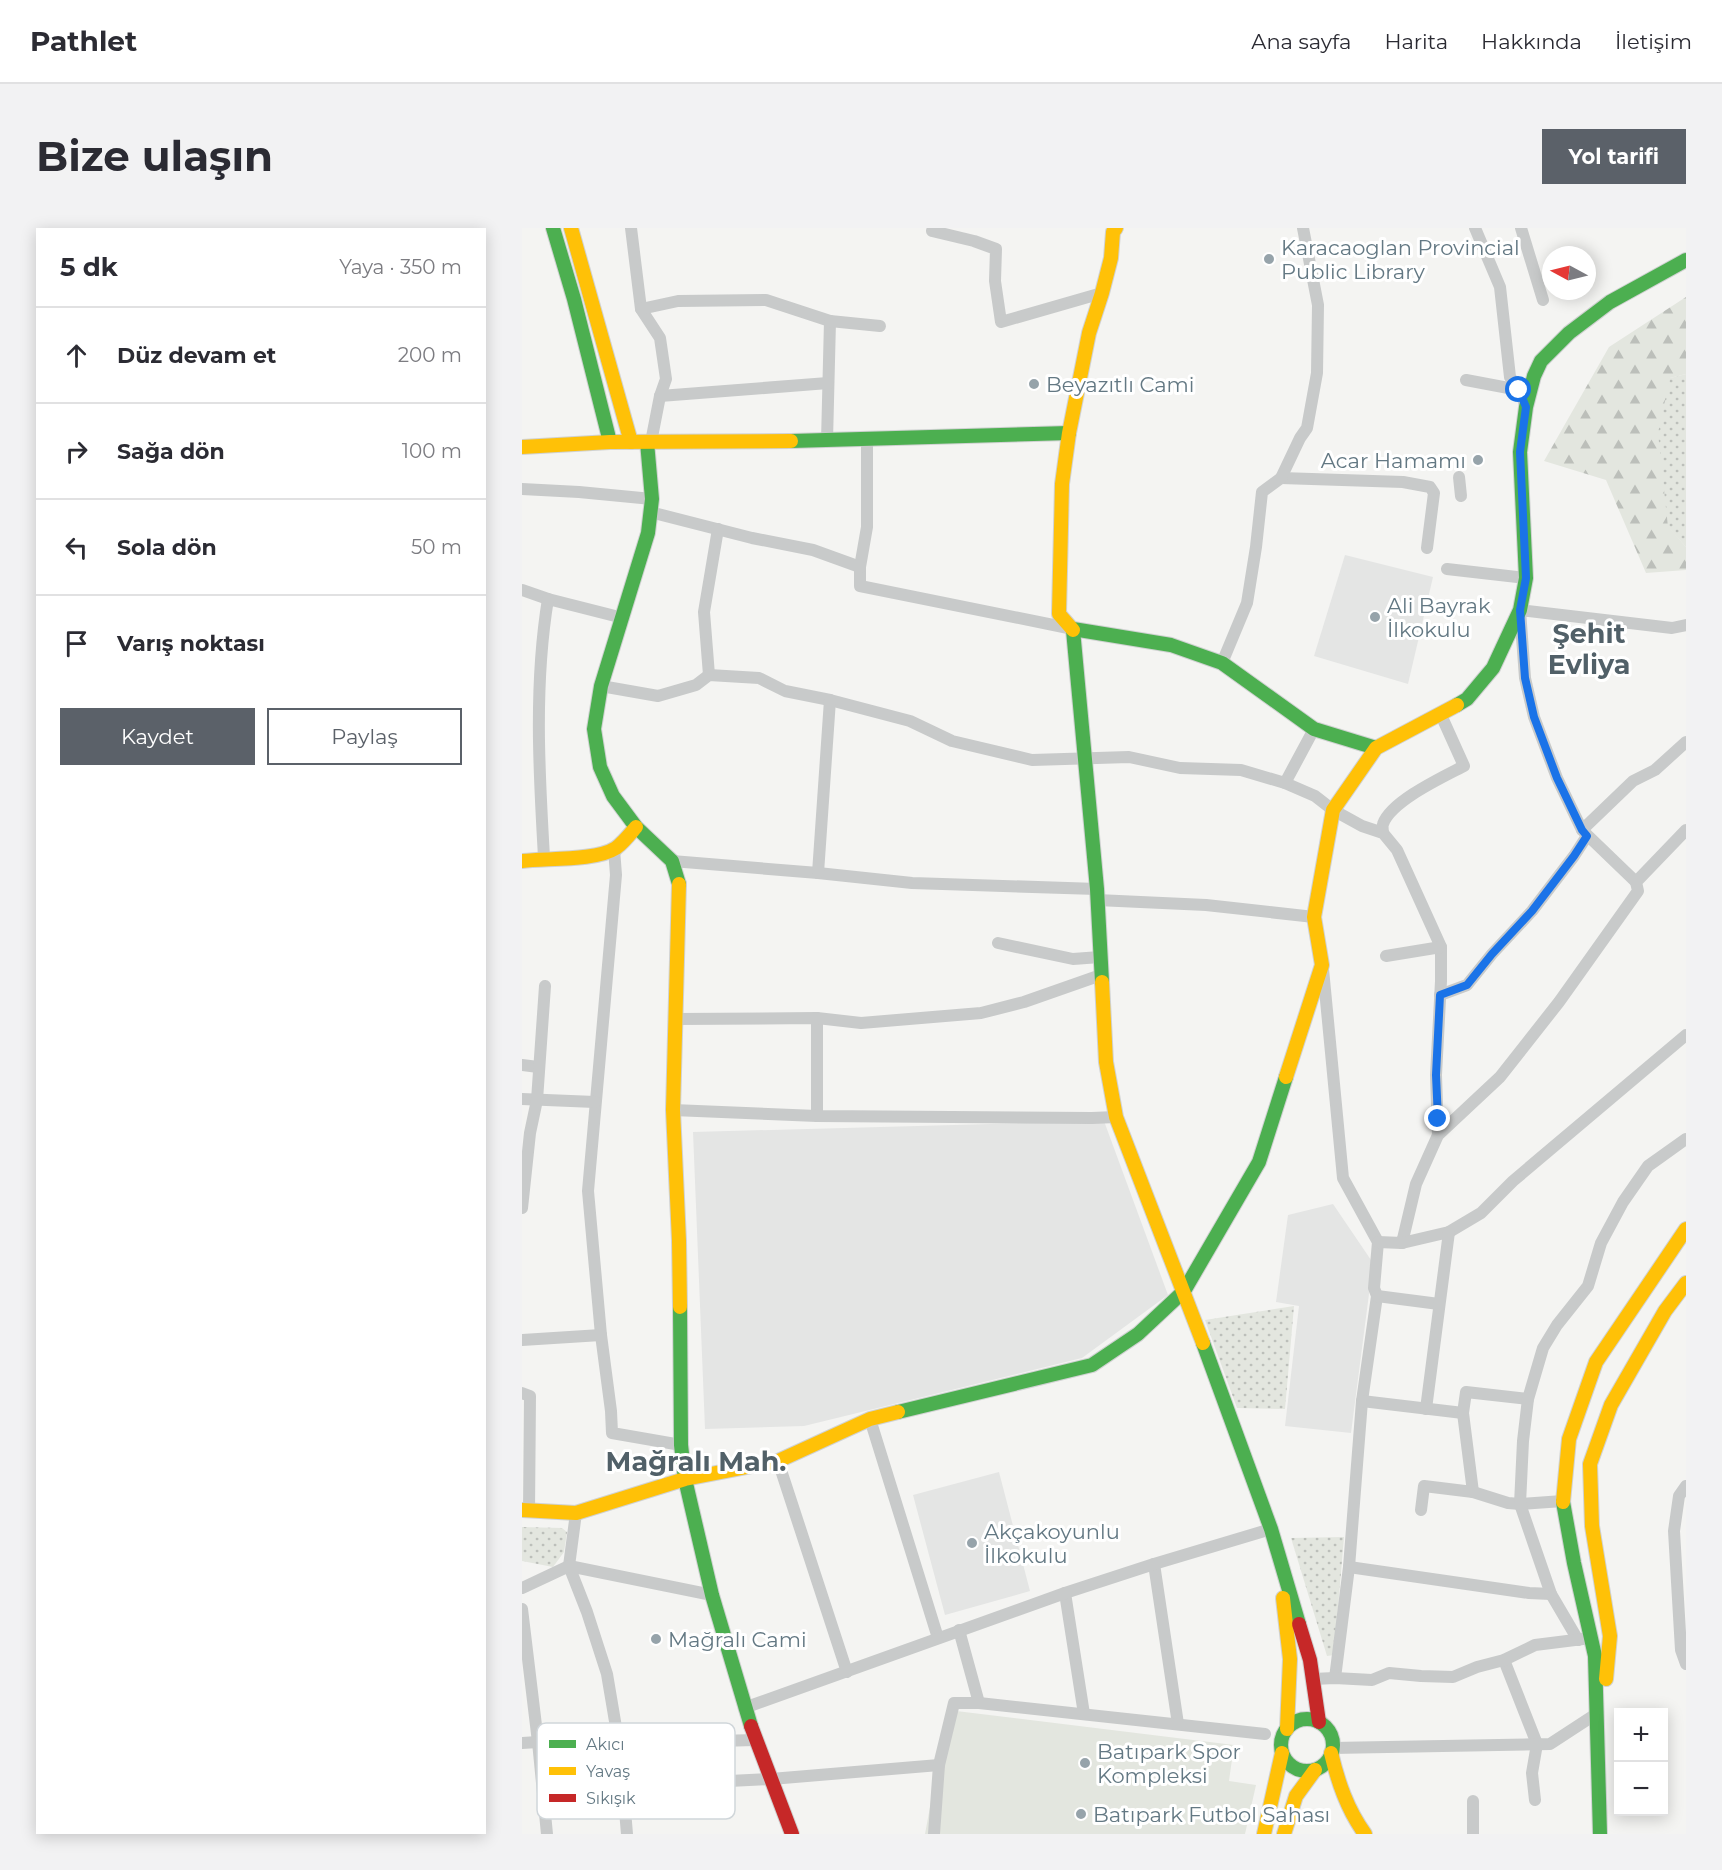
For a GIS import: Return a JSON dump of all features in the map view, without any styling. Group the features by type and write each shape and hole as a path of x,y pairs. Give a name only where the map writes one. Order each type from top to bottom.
{"street":[{"path":"553,228 574,299 610,442"},
{"path":"571,228 631,442"},
{"path":"631,228 641,309 660,338 666,379 649,442 651,506 648,533 601,686 594,729 600,766 613,796 636,827 672,861 679,880 673,1110 679,1241 681,1445 685,1479 712,1595 744,1708 792,1834"},
{"path":"933,228 932,231 996,249 995,281 1000,322 1102,292"},
{"path":"1116,228 1113,232 1111,258 1089,333 1069,433 1062,484 1059,614 1072,629 1097,894 1106,1062 1116,1117 1184,1291 1271,1529 1310,1660 1319,1722"},
{"path":"1222,663 1246,603 1256,547 1262,492 1281,478 1307,428 1317,372 1318,305 1303,228"},
{"path":"1475,228 1500,287 1510,377 1519,390 1526,407"},
{"path":"1521,228 1542,297"},
{"path":"1335,1678 1349,1566 1362,1401 1377,1296 1374,1288 1378,1242 1343,1178 1322,965 1314,917 1333,810 1376,748 1441,716 1467,699 1493,668 1520,610 1526,578 1520,452 1526,407 1534,376 1541,361 1569,333 1610,302 1686,260"},
{"path":"641,309 678,301 766,300 830,321 880,326"},
{"path":"827,441 830,321"},
{"path":"1466,380 1519,390"},
{"path":"660,396 828,383"},
{"path":"522,447 610,442 827,441 1069,433"},
{"path":"867,440 867,527 860,567 860,586 1072,629 1171,645 1222,663 1314,729 1376,748"},
{"path":"1459,477 1461,496"},
{"path":"1281,478 1403,482 1430,487 1434,493 1427,548"},
{"path":"522,489 579,492 651,506 718,529 813,550 860,567"},
{"path":"709,675 704,612 718,529"},
{"path":"1447,569 1526,578"},
{"path":"522,590 623,618"},
{"path":"544,857 539,785 539,695 543,627 548,599"},
{"path":"1520,610 1672,628 1686,625"},
{"path":"1402,1243 1416,1184 1438,1135 1500,1077 1558,1002 1638,891 1636,882 1585,833 1557,778 1534,717 1525,678 1520,610"},
{"path":"601,686 658,696 696,685 709,675 759,678 785,690 910,721 952,741 1032,760 1129,757 1180,768 1241,770 1285,783 1315,796 1333,810 1362,826 1383,833 1397,850 1441,947 1436,1075 1438,1135"},
{"path":"818,873 830,700"},
{"path":"1383,833 1383,824 1392,811 1418,791 1464,766 1441,716"},
{"path":"1285,783 1314,729"},
{"path":"1440,995 1467,985 1532,911 1574,856 1585,833 1633,781 1655,770 1686,742"},
{"path":"522,861 544,857 580,857 614,849 636,827"},
{"path":"1636,882 1686,831"},
{"path":"614,849 616,875 588,1191 612,1433 681,1445"},
{"path":"672,861 912,883 1097,894 1314,917"},
{"path":"998,943 1073,958 1100,957"},
{"path":"1386,956 1441,947"},
{"path":"522,1393 530,1396 531,1413 525,1510 576,1513 685,1479 778,1461 870,1419 1092,1365 1138,1334 1184,1291 1259,1162 1322,965"},
{"path":"676,1019 817,1018 861,1023 981,1013 1024,1002 1101,975"},
{"path":"522,1208 530,1133 537,1100 545,986"},
{"path":"817,1018 817,1116"},
{"path":"1378,1242 1402,1243 1449,1232 1481,1213 1513,1181 1686,1035"},
{"path":"522,1065 538,1067"},
{"path":"522,1099 595,1102"},
{"path":"673,1110 817,1116 1092,1119 1116,1117"},
{"path":"1600,1834 1595,1656 1551,1594 1520,1504 1528,1399 1543,1348 1557,1325 1588,1286 1601,1243 1623,1202 1648,1166 1686,1139"},
{"path":"1585,1639 1563,1501 1569,1439 1596,1362 1686,1229"},
{"path":"1426,1409 1449,1232"},
{"path":"1598,1756 1610,1636 1592,1526 1590,1464 1611,1405 1665,1311 1686,1283"},
{"path":"1377,1296 1439,1304"},
{"path":"522,1340 601,1335"},
{"path":"1473,1492 1464,1413 1466,1392 1528,1399"},
{"path":"1362,1401 1464,1413"},
{"path":"870,1419 938,1638"},
{"path":"778,1461 847,1672"},
{"path":"1421,1510 1424,1486 1473,1492 1508,1503 1563,1501"},
{"path":"1686,1486 1679,1496 1674,1531 1681,1650 1686,1664"},
{"path":"576,1513 569,1566 607,1674 615,1723"},
{"path":"744,1708 1065,1593 1271,1529"},
{"path":"1264,1834 1282,1753 1282,1736 1287,1728 1290,1659 1282,1587 1271,1529"},
{"path":"1154,1564 1178,1725"},
{"path":"522,1588 569,1566 712,1595"},
{"path":"1349,1566 1528,1593 1551,1594"},
{"path":"1065,1593 1084,1714"},
{"path":"522,1609 537,1734"},
{"path":"959,1630 979,1703"},
{"path":"1313,1679 1372,1680 1389,1673 1453,1677 1477,1667 1504,1660 1535,1645 1585,1639"},
{"path":"1504,1660 1537,1744 1532,1773 1535,1800"},
{"path":"934,1834 939,1765 954,1702 1265,1734"},
{"path":"1332,1750 1550,1743 1596,1714"},
{"path":"1287,1728 1302,1720 1319,1722 1326,1728 1330,1735 1338,1782 1353,1818 1365,1834"},
{"path":"735,1741 755,1740"},
{"path":"522,1743 537,1742"},
{"path":"1284,1834 1296,1796 1315,1770 1328,1760 1332,1750"},
{"path":"1282,1753 1291,1766 1299,1770 1315,1770"},
{"path":"735,1781 939,1765"},
{"path":"1473,1801 1473,1834"},
{"path":"1350,1834 1353,1818"},
{"path":"546,1819 547,1834"},
{"path":"626,1819 627,1834"}],"shaded area":[{"name":"Ali Bayrak İlkokulu","path":"1345,555 1433,577 1408,684 1314,656"},
{"path":"1104,1121 1168,1295 1082,1358 804,1426 705,1429 693,1132"},
{"path":"1333,1204 1373,1263 1351,1433 1285,1426 1299,1306 1276,1302 1288,1215"},
{"name":"Akçakoyunlu İlkokulu","path":"999,1472 1030,1591 945,1615 913,1495"}],"green space":[{"path":"1686,297 1686,374 1670,378 1668,526 1686,547 1686,570 1646,573 1606,480 1544,461 1609,347"},
{"path":"1686,374 1686,547 1668,527 1658,433 1670,378"},
{"path":"1294,1306 1285,1409 1237,1408 1205,1320"},
{"path":"522,1527 562,1528 567,1532 564,1552 553,1567 522,1561"},
{"path":"1344,1537 1334,1655 1327,1656 1291,1538"},
{"name":"Batıpark Spor Kompleksi","path":"948,1710 1234,1745 1229,1781 1256,1785 1245,1834 925,1834"}],"traffic: fast":[{"path":"553,228 574,299 610,442"},
{"path":"1457,705 1467,699 1493,668 1520,610 1526,578 1520,452 1526,407 1534,376 1541,361 1569,333 1610,302 1686,260"},
{"path":"791,441 1069,433"},
{"path":"647,442 652,499 648,533 601,686 594,729 600,767 613,796 636,827 672,861 679,884"},
{"path":"1073,629 1171,645 1222,663 1314,729 1376,748"},
{"path":"1073,630 1097,889 1102,982"},
{"path":"898,1412 1092,1365 1138,1334 1184,1291 1259,1162 1286,1077"},
{"path":"680,1307 681,1445 685,1479 712,1595 751,1726"},
{"path":"1203,1343 1271,1529 1299,1624"},
{"path":"1563,1502 1595,1656 1600,1834"},
{"path":"1307,1719 1317,1721 1325,1727 1331,1735 1333,1745 1331,1755 1325,1763 1317,1769 1307,1771 1297,1769 1289,1763 1283,1755 1281,1745 1283,1735 1289,1727 1297,1721 1307,1719"}],"traffic: slow":[{"path":"571,228 631,442"},
{"path":"1073,630 1059,614 1062,484 1069,433 1089,333 1102,293 1111,258 1113,232 1116,228"},
{"path":"522,447 610,442 791,441"},
{"path":"1286,1077 1322,965 1314,917 1333,810 1376,748 1457,705"},
{"path":"522,861 584,857 607,852 619,846 636,827"},
{"path":"679,884 673,1110 680,1307"},
{"path":"1102,982 1106,1062 1116,1117 1203,1343"},
{"path":"1563,1502 1569,1439 1596,1362 1686,1229"},
{"path":"1606,1679 1610,1636 1592,1526 1590,1464 1611,1405 1665,1311 1686,1283"},
{"path":"522,1510 576,1513 685,1479 778,1461 870,1419 898,1412"},
{"path":"1283,1598 1290,1659 1287,1729"},
{"path":"1264,1834 1282,1753"},
{"path":"1331,1753 1344,1795 1365,1834"},
{"path":"1284,1834 1296,1796 1315,1770"}],"traffic: jam":[{"path":"1299,1624 1310,1660 1319,1722"},
{"path":"751,1726 792,1834"}],"place":[{"name":"Karacaoglan Provincial Public Library","path":"1269,259"},
{"name":"Beyazıtlı Cami","path":"1034,384"},
{"name":"Acar Hamamı","path":"1478,460"},
{"name":"Ali Bayrak İlkokulu","path":"1375,617"},
{"name":"Akçakoyunlu İlkokulu","path":"972,1543"},
{"name":"Mağralı Cami","path":"656,1639"},
{"name":"Batıpark Spor Kompleksi","path":"1085,1763"},
{"name":"Batıpark Futbol Sahası","path":"1081,1814"}],"district":[{"name":"Şehit Evliya","path":"1589,648"},
{"name":"Mağralı Mah.","path":"696,1461"}],"route":[{"path":"1438,1119 1436,1075 1440,995 1467,985 1532,911 1587,836 1557,778 1534,717 1525,678 1520,610 1526,578 1526,556 1520,452 1526,407 1519,390"}]}
